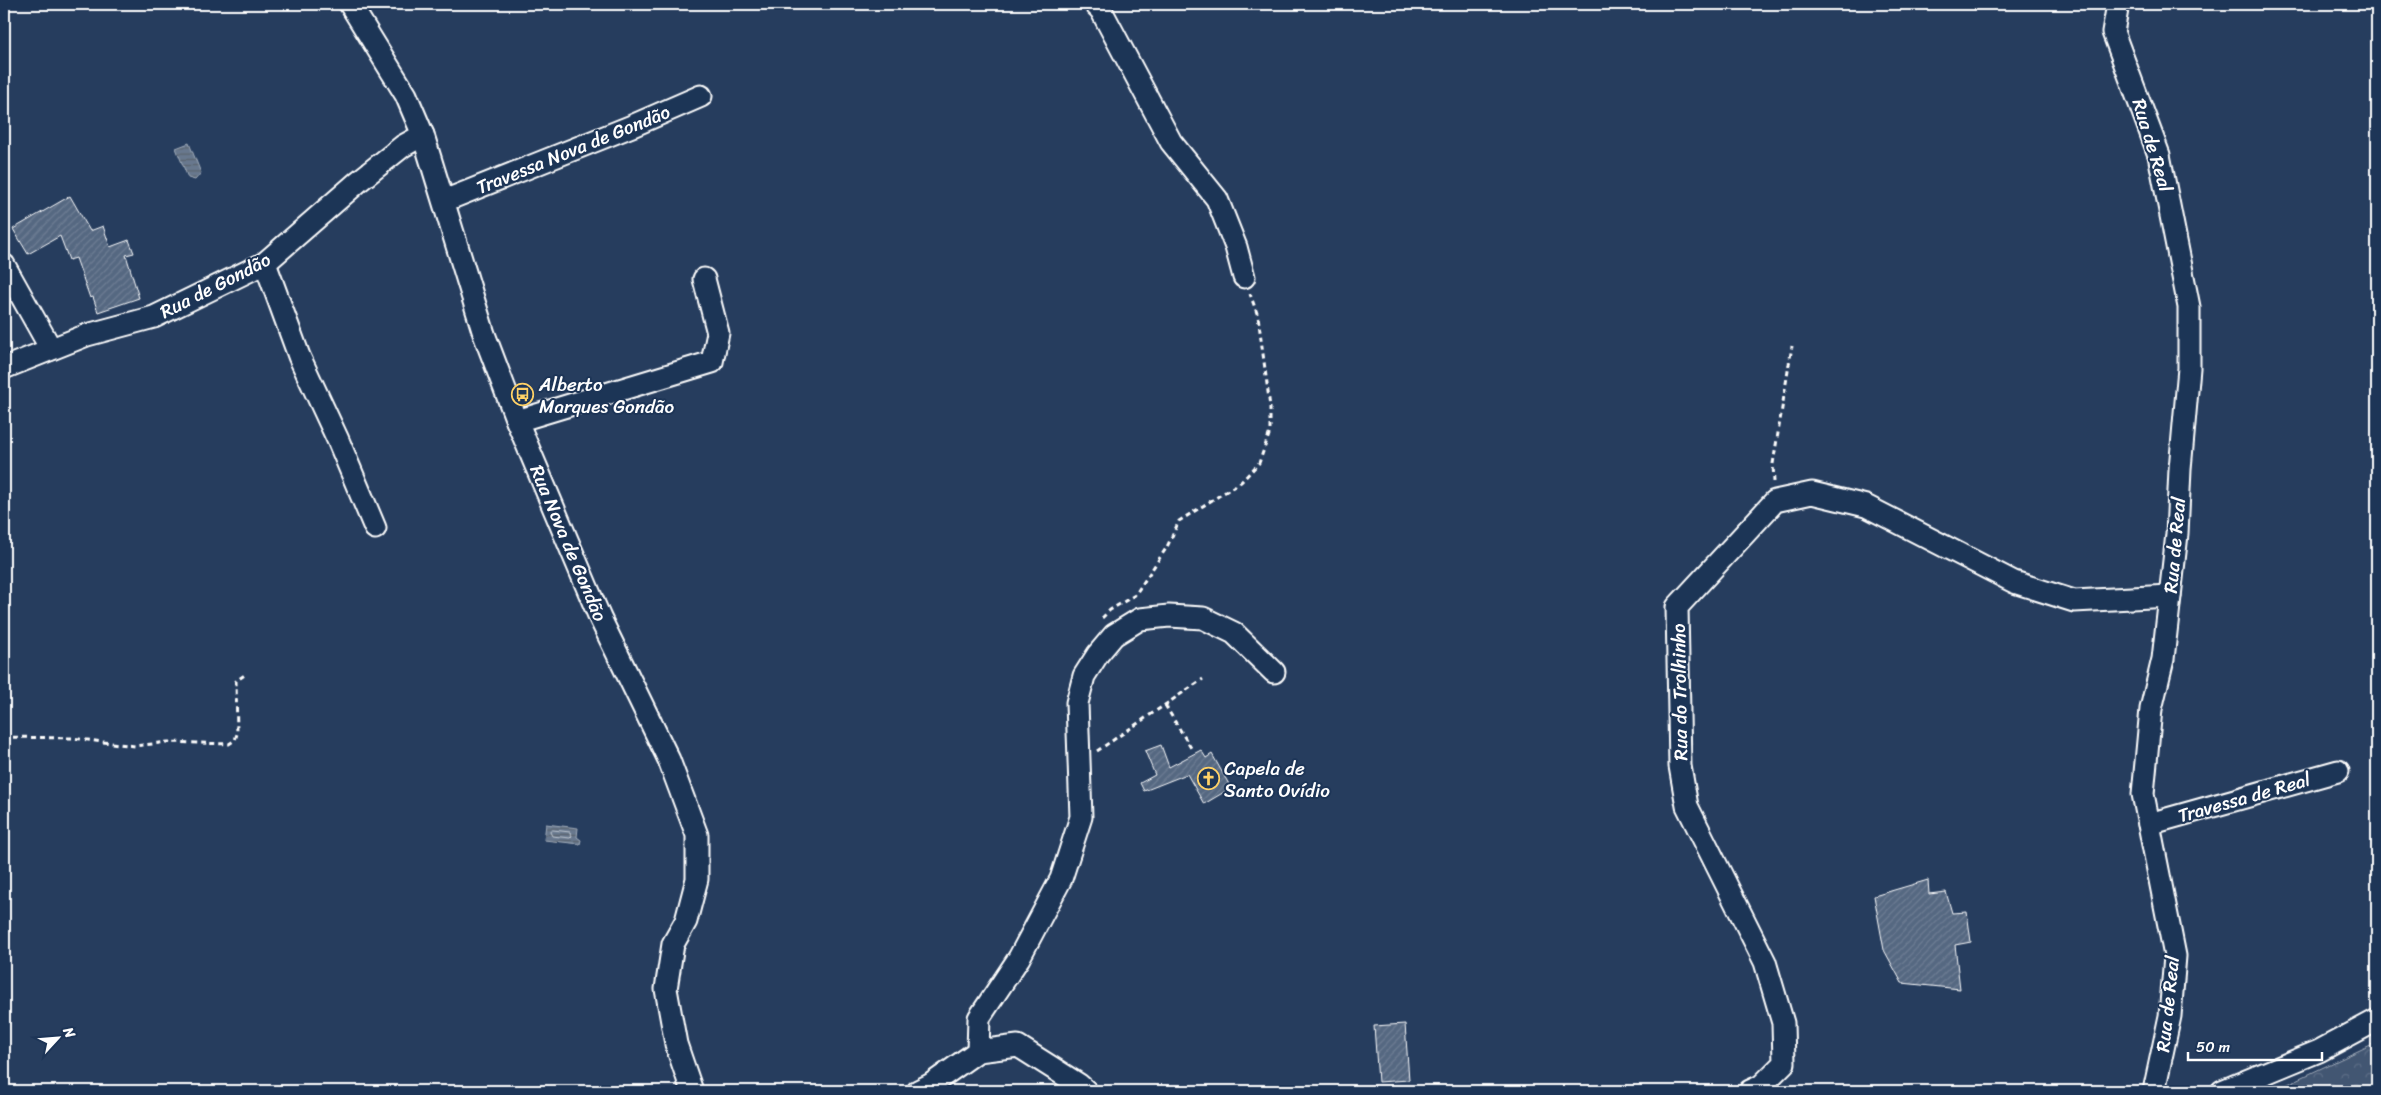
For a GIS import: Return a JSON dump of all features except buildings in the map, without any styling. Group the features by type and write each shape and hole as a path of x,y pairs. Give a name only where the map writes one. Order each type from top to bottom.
{"street":[{"name":"Rua Nova de Gondão","path":"350,4 406,95 423,135 484,334 517,421 600,618 669,760 696,835 697,879 686,920 673,944 666,989 676,1044 692,1091"},
{"path":"1095,4 1101,10 1171,142 1217,200 1236,248 1244,277"},
{"name":"Rua de Real","path":"2118,4 2113,32 2159,155 2189,307 2189,368 2180,469 2177,534 2163,659 2150,709 2143,794 2175,956 2170,1016 2154,1091"},
{"name":"Travessa Nova de Gondão","path":"444,201 632,126 701,96"},
{"name":"Rua de Gondão","path":"4,368 87,335 154,318 265,263 359,181 403,146 423,135"},
{"path":"265,263 299,356 338,440 375,528"},
{"path":"4,265 51,349"},
{"path":"517,421 712,362 718,333 704,279"},
{"path":"1775,501 1812,494 1866,506 2014,582 2074,601 2170,596"},
{"name":"Rua do Trolhinho","path":"1750,1091 1762,1086 1784,1063 1783,1023 1765,962 1687,806 1680,766 1677,607 1775,501"},
{"path":"978,1051 979,1018 1020,958 1061,879 1081,817 1077,703 1084,676 1098,654 1114,635 1140,619 1169,616 1203,618 1234,633 1274,672"},
{"name":"Travessa de Real","path":"2149,824 2338,771"},
{"path":"2222,1091 2319,1051 2377,1020"},
{"path":"918,1091 930,1085 978,1051 1018,1046 1086,1091"}],"path":[{"path":"1100,622 1110,610 1135,595 1167,547 1180,521 1241,482 1259,463 1270,432 1270,407 1258,316 1244,277"},
{"path":"1775,501 1773,464 1792,346"},
{"path":"4,736 72,738 134,746 168,742 229,744 235,740 237,734 236,681 246,674"},
{"path":"1078,764 1203,679"},
{"path":"1165,705 1191,748"}],"green space":[{"path":"2377,1042 2377,1091 2273,1091"}],"water":[{"path":"189,143 201,173 195,180 188,178 176,148"},
{"path":"546,824 578,828 577,837 581,840 580,844 544,840"}],"place":[{"name":"Alberto Marques Gondão","path":"523,395"},
{"name":"Capela de Santo Ovídio","path":"1208,779"}]}
